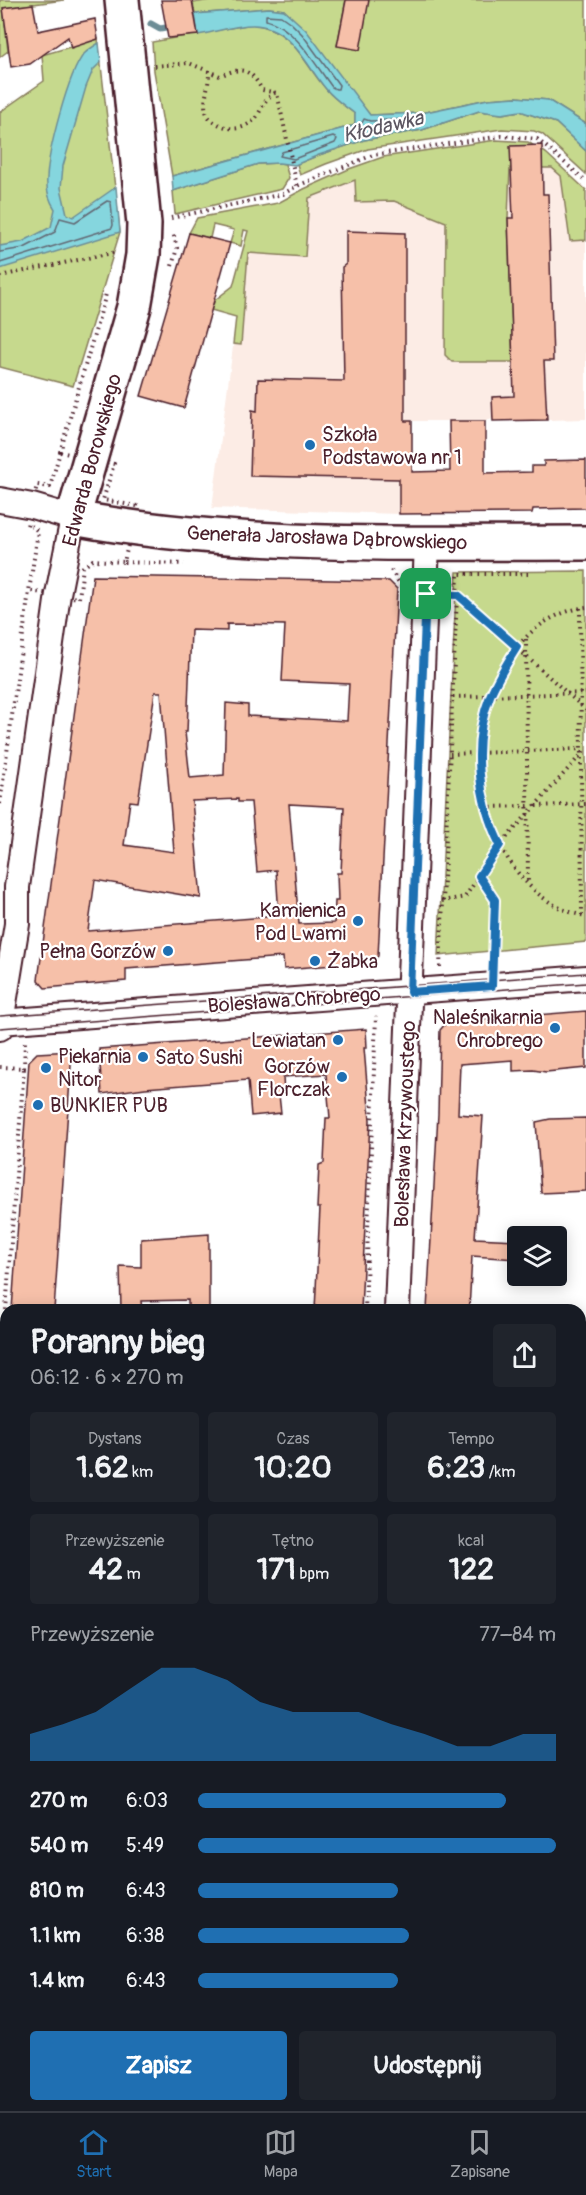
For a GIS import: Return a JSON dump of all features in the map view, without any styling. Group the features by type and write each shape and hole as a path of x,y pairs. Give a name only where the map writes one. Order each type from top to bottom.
{"main road":[{"name":"Edwarda Borowskiego","path":"73,518 135,308 143,255 157,221 137,166 122,0"},
{"name":"Generała Jarosława Dąbrowskiego","path":"73,518 132,529 188,535 358,544 586,543"}],"street":[{"name":"Generała Jarosława Dąbrowskiego","path":"0,500 32,506 73,518"},
{"name":"Edwarda Borowskiego","path":"0,1024 15,935 17,887 58,594 73,518"},
{"name":"Bolesława Krzywoustego","path":"398,1304 427,543"},
{"name":"Bolesława Chrobrego","path":"0,1024 586,978"}],"path":[{"path":"127,63 189,63 220,76 234,69 249,71 262,90 276,93"},
{"path":"209,70 208,89 204,101 205,110 210,118 225,127 235,129 246,126 254,120 268,96 276,93"},
{"path":"276,93 297,186"},
{"path":"157,221 283,194 373,155 509,135 530,137 544,143 586,181"},
{"path":"0,276 118,252"},
{"path":"60,452 108,287"},
{"path":"440,968 458,574 540,574"},
{"path":"0,804 28,591"},
{"path":"426,594 458,595 586,710"},
{"path":"442,901 465,897 500,845 584,749 580,705 583,693 580,608"},
{"path":"581,755 584,804 584,916 548,902 528,884 500,845 485,807 480,777 480,753 483,716 489,697 517,647 551,618 572,609 586,608"},
{"path":"526,638 528,884"},
{"path":"453,698 583,693"},
{"path":"450,753 584,749"},
{"path":"485,807 584,804"},
{"path":"479,876 495,900 492,986"},
{"path":"365,1304 376,995"},
{"path":"6,1304 24,1068"}],"shaded area":[{"path":"496,140 510,146 542,145 546,153 586,188 586,419 514,421 513,396 492,397 493,419 485,421 400,421 399,514 212,508 248,231 304,189 349,169 383,157"}],"green space":[{"path":"0,0 64,0 3,8 8,51 0,57"},
{"path":"211,0 346,0 337,46 369,0 586,0 586,124 548,100 516,97 488,99 421,113 370,115 284,10 269,8 195,14 193,3"},
{"path":"252,24 266,27 288,40 329,93 355,114 355,125 172,176 154,71 152,42"},
{"path":"98,39 120,232 73,386 0,367 0,112 44,81 42,55"},
{"path":"479,111 502,114 520,111 556,123 586,151 586,174 542,134 534,131 502,129 368,149 300,175 297,164 319,155 364,140 422,130"},
{"path":"496,140 528,142 546,153 586,190 586,240 570,241 561,176 552,168 510,168 508,218 513,362 452,362 445,355 446,222 394,201 356,202 355,180 309,198 305,257 248,253 241,345 233,344 236,317 211,310 215,300 233,286 248,231 244,230 241,246 230,243 234,230 213,225 210,238 189,233 197,218 278,203 349,169 383,157"},
{"path":"258,164 285,164 289,178 282,189 175,214 173,191"},
{"path":"586,571 586,942 438,956 457,572"}],"water":[{"name":"Kłodawka","path":"269,8 284,10 306,30 370,115 421,113 488,99 516,97 548,100 586,124 586,151 556,123 520,111 502,114 479,111 422,130 364,140 295,165 258,164 173,191 172,176 355,125 355,114 329,93 296,48 277,32 266,27 246,25 198,35 195,14"},
{"path":"99,43 101,62 93,70 86,87 63,166 61,188 67,214 73,217 116,187 120,232 0,269 0,246 22,242 51,227 55,209 48,194 47,178 60,113 78,64 84,54"}],"building":[{"path":"161,0 192,0 198,35 168,38"},
{"path":"346,0 369,0 360,50 337,46"},
{"path":"33,4 38,31 95,19 98,39 71,48 68,37 30,64 11,67 3,8"},
{"path":"542,145 543,194 548,194 553,361 544,361 547,420 493,421 492,397 514,396 508,218 513,218 510,146"},
{"path":"346,231 405,233 405,421 412,421 412,472 450,471 449,421 485,421 485,473 532,472 532,466 544,466 544,461 586,460 586,508 533,509 532,513 399,514 399,479 250,476 252,410 257,411 258,379 344,381 342,267 346,264"},
{"path":"189,233 230,243 184,408 141,396"},
{"path":"93,576 389,581 397,589 378,956 372,962 284,969 283,957 126,969 126,981 45,988 38,980","holes":["227,624 285,625 282,681 349,684 347,721 248,716 248,705 226,703 224,775 190,778 185,732 187,732 191,630 227,631","155,692 161,692 174,852 124,845 130,801 138,802","238,799 238,802 251,802 257,872 276,870 279,916 88,931 95,880 201,898 192,801","289,804 344,807 341,873 337,873 338,901 335,901 334,923 299,924"]},
{"path":"586,1011 586,1068 546,1072 513,1071 513,1060 460,1064 458,1114 483,1116 475,1238 507,1239 507,1258 472,1256 469,1304 427,1304 438,1114 440,1030 447,1022"},
{"path":"366,1029 367,1048 364,1048 370,1120 361,1304 315,1304 320,1208 317,1208 319,1165 324,1163 326,1118 330,1118 326,1074 283,1077 284,1094 279,1095 281,1113 251,1116 248,1080 145,1088 102,1094 99,1049"},
{"path":"72,1051 54,1304 12,1304 29,1061 37,1053"},
{"path":"586,1118 586,1191 541,1193 536,1122 550,1119"},
{"path":"209,1234 209,1304 188,1304 188,1300 121,1304 120,1266 141,1267 141,1239"}],"waterway":[{"path":"151,24 160,29 166,28"}],"tram line":[{"path":"0,1016 586,973"},
{"path":"0,1028 586,983"}],"place":[{"name":"Szkoła Podstawowa nr 1","path":"310,445"},
{"name":"Kamienica Pod Lwami","path":"358,921"},
{"name":"Pełna Gorzów","path":"168,951"},
{"name":"Żabka","path":"315,961"},
{"name":"Naleśnikarnia Chrobrego","path":"555,1028"},
{"name":"Lewiatan","path":"338,1040"},
{"name":"Sato Sushi","path":"143,1057"},
{"name":"Piekarnia Nitor","path":"46,1068"},
{"name":"Gorzów Florczak","path":"342,1077"},
{"name":"BUNKIER PUB","path":"38,1105"}],"route":[{"path":"426,594 458,595 517,647 503,668 489,697 480,735 482,797 487,816 500,845 479,876 495,900 492,986 410,992 411,987 426,594"}]}
